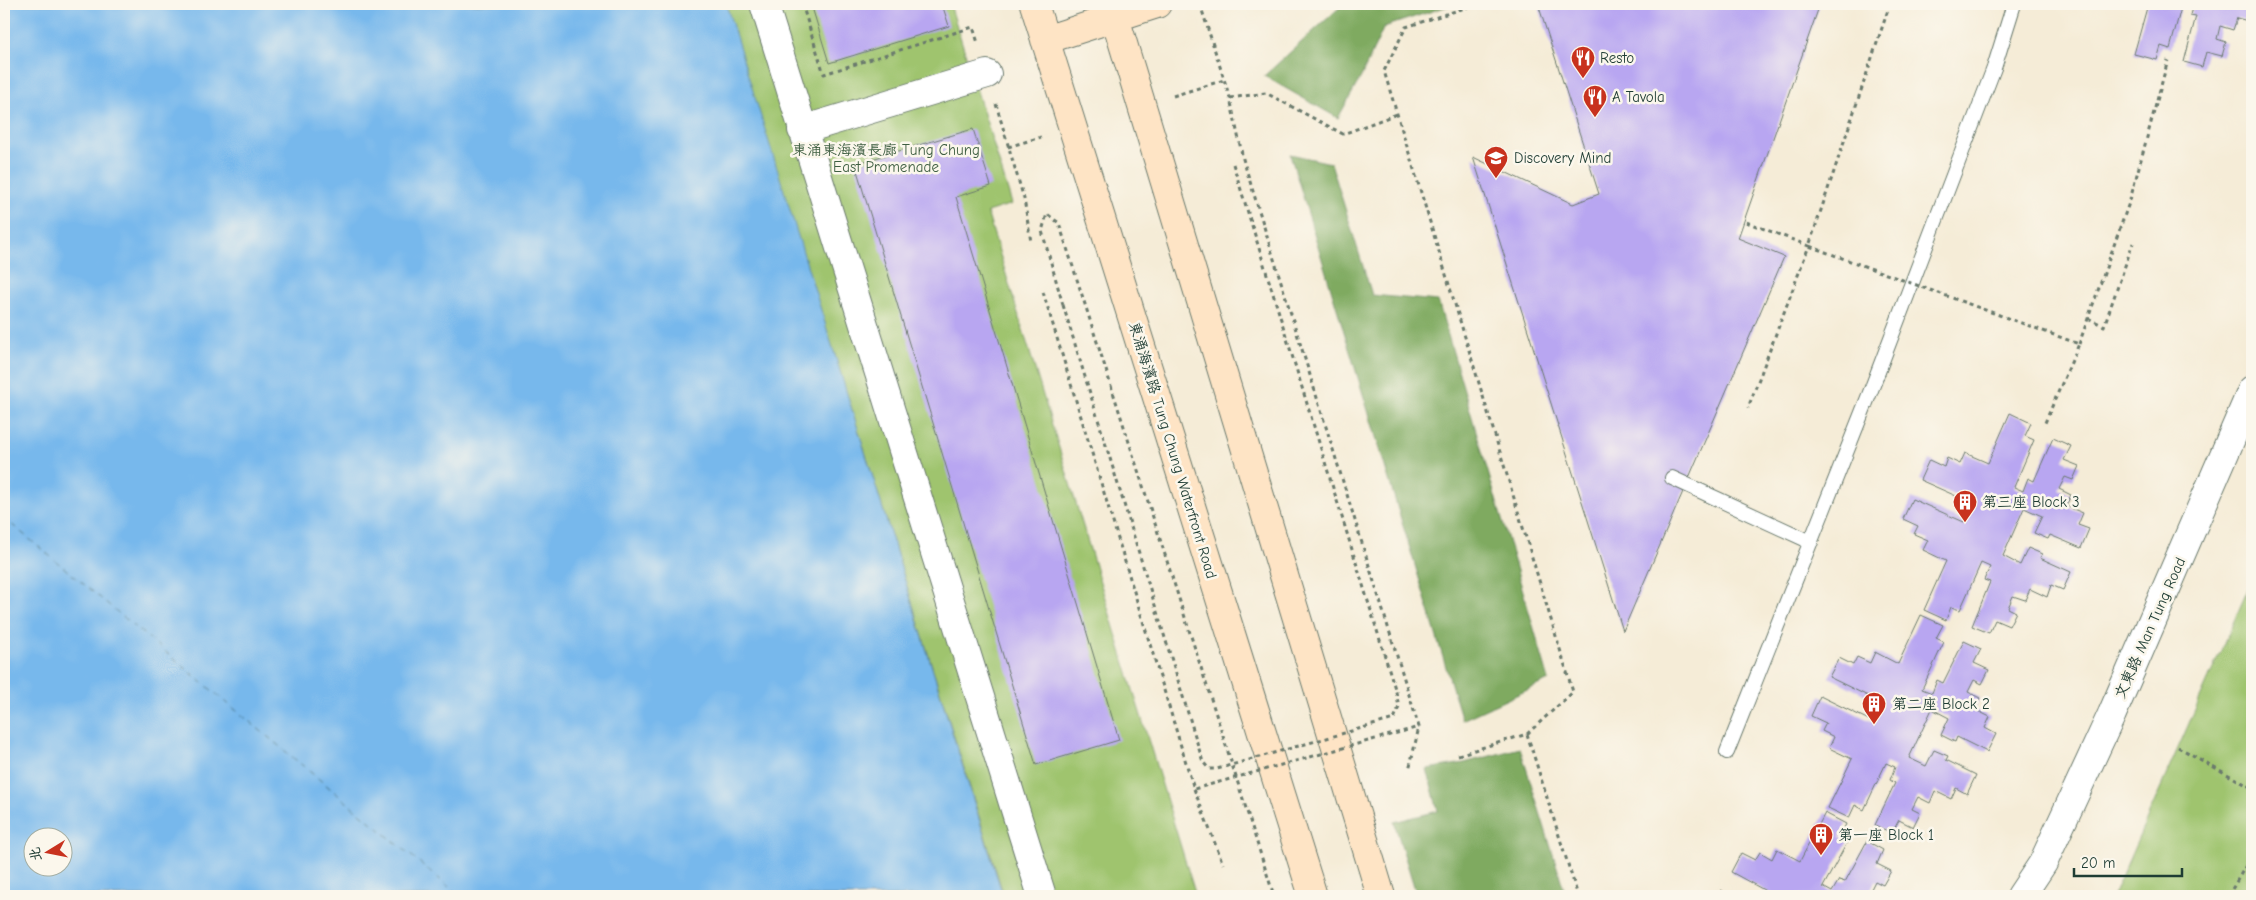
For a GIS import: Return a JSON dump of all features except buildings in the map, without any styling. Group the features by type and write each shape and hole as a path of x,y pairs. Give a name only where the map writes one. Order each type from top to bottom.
{"main road":[{"name":"東涌海濱路 Tung Chung Waterfront Road","path":"1034,4 1313,896"},
{"path":"1045,40 1114,11 1157,4"},
{"path":"1114,11 1381,896"}],"street":[{"path":"764,4 1042,896"},
{"path":"802,130 987,74"},
{"name":"文東路 Man Tung Road","path":"2021,896 2043,863 2120,696 2252,390"},
{"name":"文東路 Man Tung Road","path":"2039,896 2043,863"}],"lane":[{"path":"1727,752 1811,542 1994,68 2014,4"},
{"path":"1672,478 1811,542"}],"path":[{"path":"802,4 824,74 973,27 1024,199 1031,242"},
{"path":"1200,4 1230,98 1243,158 1419,727 1409,770"},
{"path":"1458,755 1527,734 1573,692 1384,71 1406,27 1477,4"},
{"path":"1748,408 1809,246 1890,4"},
{"path":"2044,425 2079,344 2130,200 2168,60"},
{"path":"1230,98 1266,93 1343,134 1397,114"},
{"path":"1233,164 1396,692 1399,707 1394,719 1217,769 1209,769 1203,762 1042,231 1047,214 1059,222 1274,896"},
{"path":"1746,222 2079,344"},
{"path":"2088,318 2104,326 2133,243"},
{"path":"1043,292 1194,789 1223,864"},
{"path":"1194,789 1419,727"},
{"path":"1527,734 1578,896"},
{"path":"2178,747 2252,788"},
{"path":"2228,896 2252,855"}],"green space":[{"name":"東涌東海濱長廊 Tung Chung East Promenade","path":"725,4 950,4 1012,204 987,212 1196,896 1004,896"},
{"path":"1351,4 1454,4 1384,27 1361,77 1338,118 1264,76 1340,7"},
{"path":"1290,154 1331,163 1372,295 1438,301 1549,680 1462,720"},
{"path":"2252,580 2252,896 2113,896"},
{"path":"1520,748 1566,896 1417,896 1394,822 1438,811 1427,769 1464,763"}],"water":[{"path":"4,4 726,4 1003,896 4,896"}],"ferry route":[{"path":"4,518 460,896"}],"place":[{"name":"Resto","path":"1583,79"},
{"name":"A Tavola","path":"1595,118"},
{"name":"Discovery Mind","path":"1496,179"},
{"name":"第三座 Block 3","path":"1965,523"},
{"name":"第二座 Block 2","path":"1874,725"},
{"name":"第一座 Block 1","path":"1821,856"}]}
